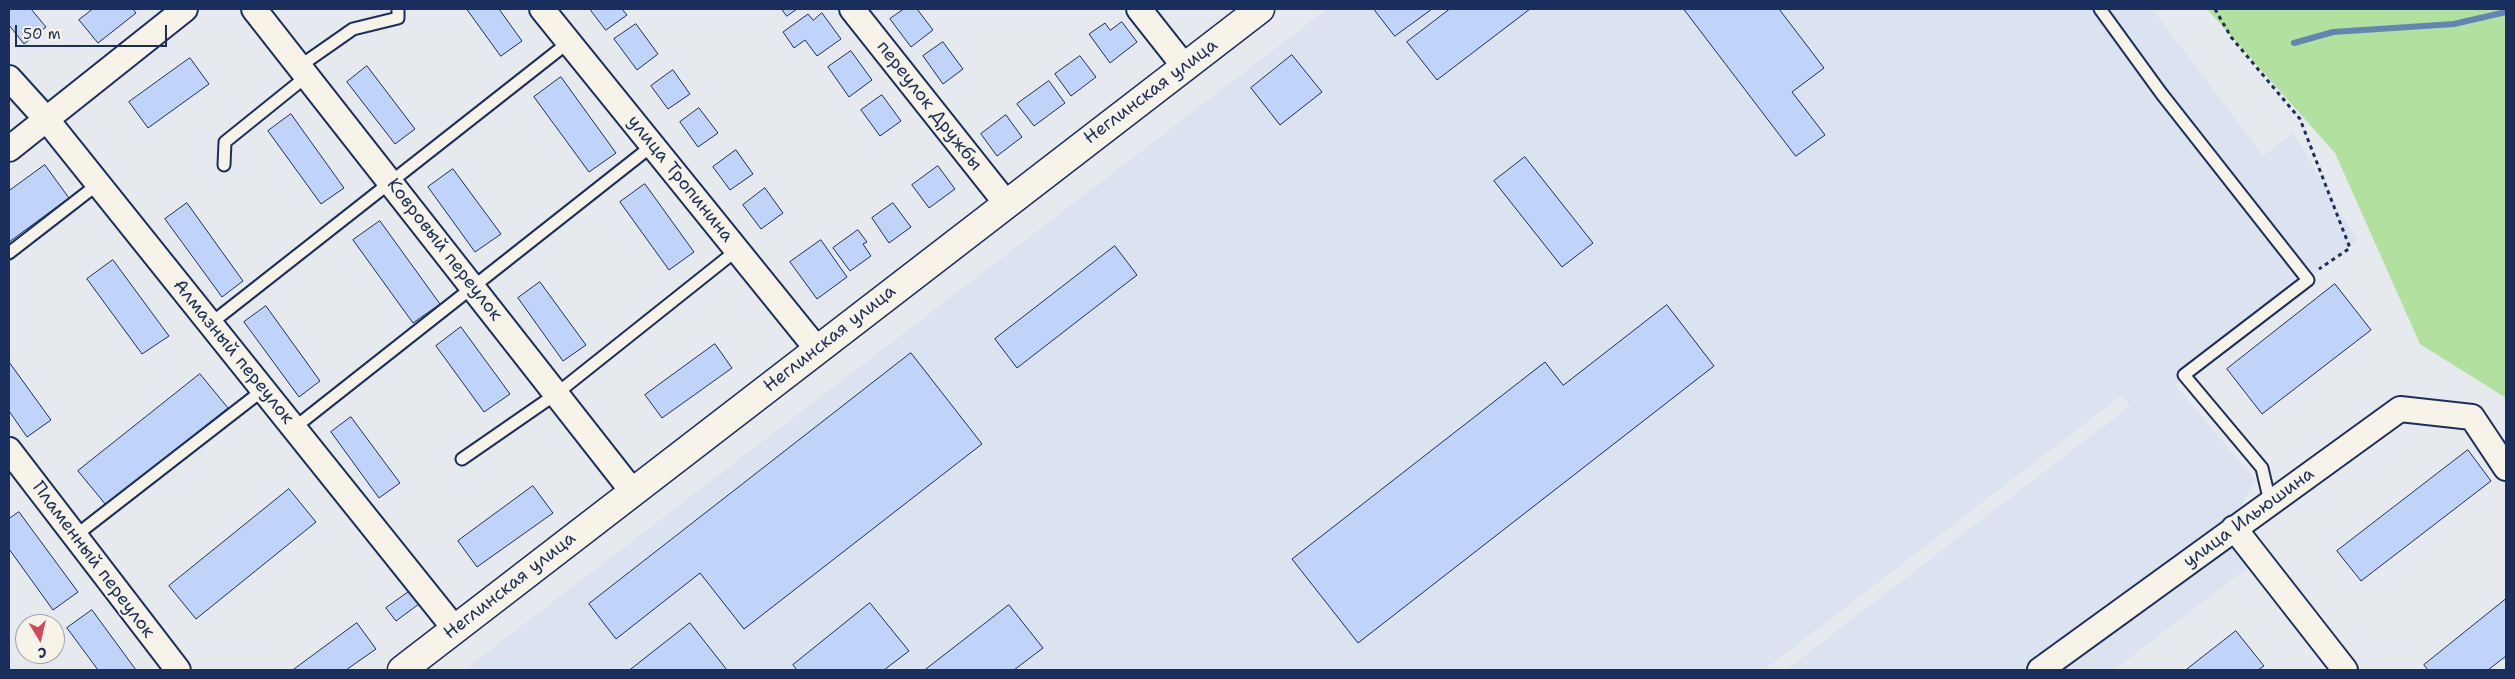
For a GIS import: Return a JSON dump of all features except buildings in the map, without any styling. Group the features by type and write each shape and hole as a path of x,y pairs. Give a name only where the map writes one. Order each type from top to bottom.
{"street":[{"path":"9,149 185,9"},
{"name":"Ковровый переулок","path":"254,9 632,492"},
{"name":"улица Тропинина","path":"542,9 817,349"},
{"name":"переулок Дружбы","path":"852,9 1006,203"},
{"path":"1139,9 1184,66"},
{"name":"Неглинская улица","path":"402,670 1260,9"},
{"name":"Алмазный переулок","path":"9,78 47,120 455,629"},
{"name":"улица Ильюшина","path":"2040,670 2400,409 2472,417 2506,468"},
{"name":"Пламенный переулок","path":"9,450 178,670"},
{"path":"2234,528 2345,670"}],"lane":[{"path":"224,164 225,142 303,71 353,29 398,18 398,9"},
{"path":"2100,9 2160,93 2308,280 2184,375 2262,468 2270,502"},
{"path":"210,324 569,42"},
{"path":"294,428 652,145"},
{"path":"9,252 98,184"},
{"path":"462,460 556,394 737,250"},
{"path":"75,536 263,390"}],"path":[{"path":"2215,9 2231,37 2300,119 2350,248 2328,261 2308,280"}],"shaded area":[{"path":"1327,9 2152,9 2263,156 2293,133 2357,240 2175,385 2255,480 2231,525 2261,557 2114,670 1786,670 2130,406 2122,395 1764,670 464,670"}],"green space":[{"path":"2207,9 2506,9 2506,398 2420,344 2335,153"}],"waterway":[{"path":"2294,43 2333,32 2454,24 2506,12"}]}
